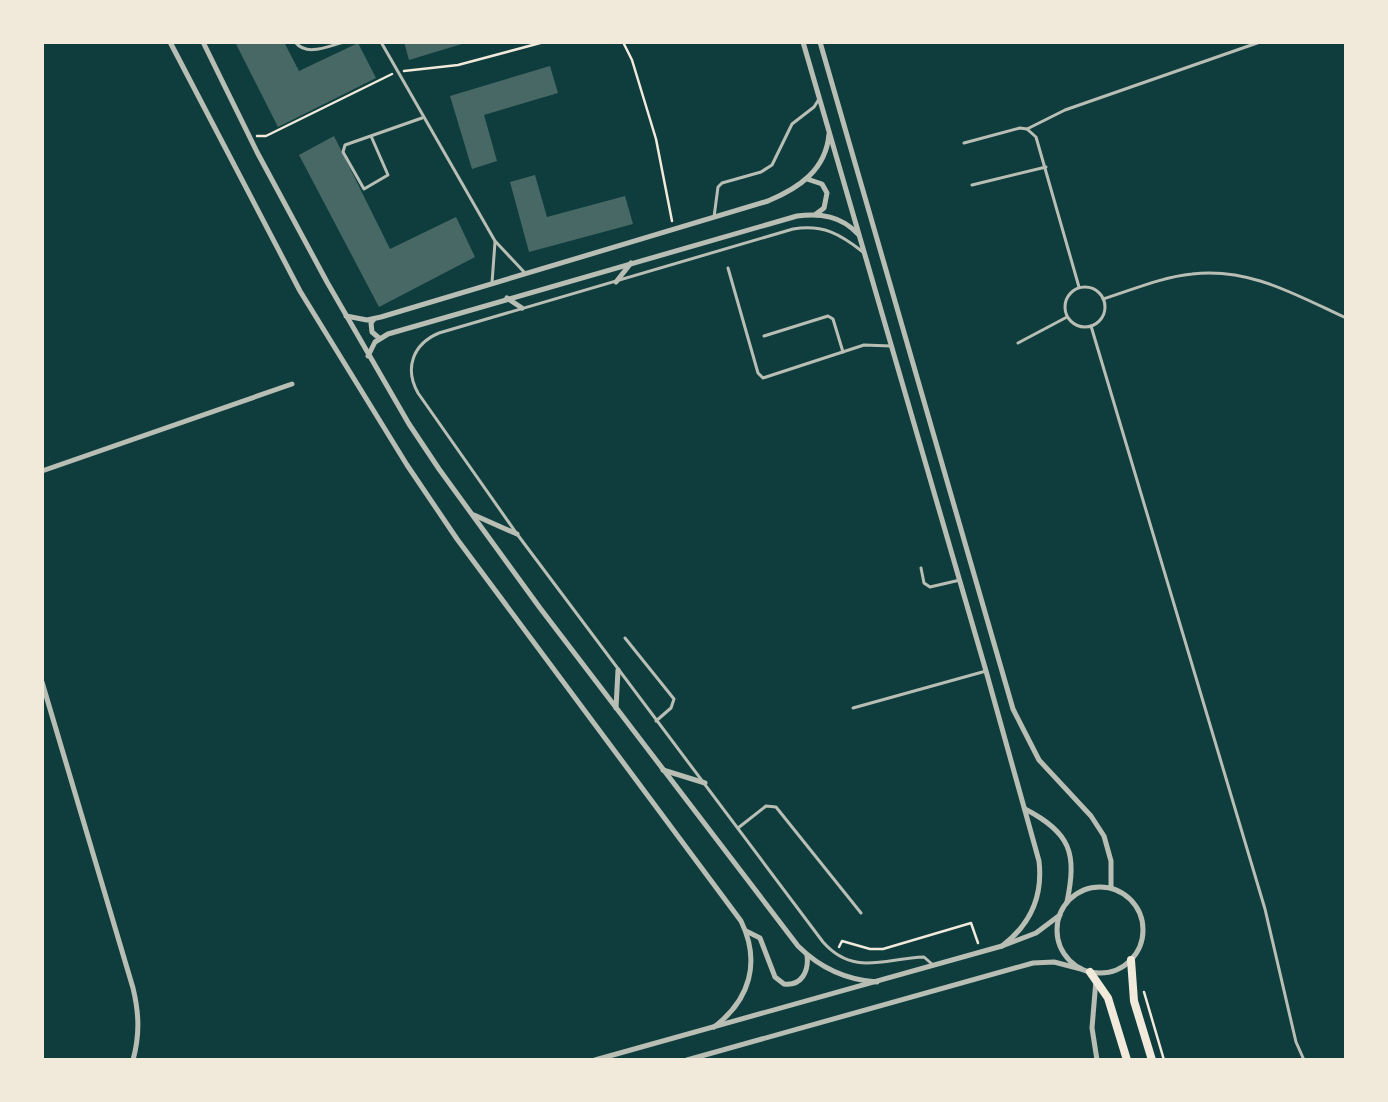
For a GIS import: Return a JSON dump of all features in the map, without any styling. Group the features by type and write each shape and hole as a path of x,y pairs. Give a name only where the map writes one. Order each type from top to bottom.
{"main road":[{"path":"1131,960 1132,990 1152,1060"},
{"path":"1090,972 1112,1008 1127,1060"}],"street":[{"path":"170,42 300,291 407,465 457,539 736,912 746,931 752,962 748,984 736,1007 714,1026"},
{"path":"203,42 248,135 368,356 414,431 473,515 616,708 793,939 807,955 838,974 857,980 877,982"},
{"path":"803,42 960,580 1039,861 1039,890 1029,918 1017,933 1002,946"},
{"path":"820,42 1013,709 1039,760 1091,816 1104,836 1110,861 1111,888"},
{"path":"346,316 374,319 525,272 768,202 785,194 807,179 823,157 829,131"},
{"path":"807,179 818,181 827,193 824,208 816,214"},
{"path":"368,356 372,346 380,338 507,298 787,218 816,214 841,220 858,234"},
{"path":"616,282 632,262"},
{"path":"507,298 522,308"},
{"path":"374,319 371,323 372,332 380,338"},
{"path":"42,471 292,384"},
{"path":"473,515 517,534"},
{"path":"616,708 618,670"},
{"path":"42,682 133,988 138,1011 139,1032 133,1060"},
{"path":"663,770 705,783"},
{"path":"1025,809 1052,826 1068,846 1073,871 1067,902"},
{"path":"686,1060 1033,963 1054,962 1090,972 1108,972 1124,966 1131,960 1141,944 1144,927 1139,909 1127,896 1111,888 1092,887 1074,895 1067,902 1060,915 1057,933 1062,950 1073,964 1081,969"},
{"path":"596,1059 1002,946 1036,933 1060,915"},
{"path":"746,931 760,938 775,977 784,984 796,983 804,976 808,966 807,955"},
{"path":"1096,980 1092,1028 1097,1060"}],"lane":[{"path":"295,42 305,50 344,42"},
{"path":"381,42 422,118 495,241 525,272"},
{"path":"964,143 1012,129 1027,129 1065,110 1260,42"},
{"path":"714,217 718,187 722,183 761,172 772,165 792,124 814,107 820,99"},
{"path":"371,136 388,175 364,189 343,152 345,146 371,136 422,118"},
{"path":"1027,129 1036,137 1046,166 1079,287"},
{"path":"972,185 1046,166"},
{"path":"863,252 834,232 818,228 802,228 522,308 433,336 416,351 410,372 418,393 517,534 823,942 836,954 850,961 865,964 924,957 933,965"},
{"path":"492,283 495,241"},
{"path":"728,268 761,377 770,377 786,369 864,345 891,346"},
{"path":"1103,299 1190,274 1230,273 1268,282 1346,318"},
{"path":"1079,287 1096,290 1103,299 1103,315 1091,326 1075,325 1067,317 1065,311 1066,299 1079,287"},
{"path":"764,336 828,316 834,322 843,352"},
{"path":"1018,343 1067,317"},
{"path":"1091,326 1265,909 1302,1060"},
{"path":"921,568 924,583 930,587 960,580"},
{"path":"625,638 674,698 671,708 656,721"},
{"path":"853,708 986,671"},
{"path":"738,828 761,809 771,806 776,807 860,913"}],"path":[{"path":"248,135 266,136 396,71 458,65 544,42"},
{"path":"623,42 632,60 656,139 673,229"},
{"path":"836,954 842,941 876,950 971,924 981,952"},
{"path":"1132,990 1143,989 1164,1060"}],"building":[{"path":"235,42 284,42 299,71 358,43 376,78 278,127"},
{"path":"404,42 465,42 465,43 409,60"},
{"path":"550,66 558,93 484,115 497,161 472,169 450,96"},
{"path":"334,136 390,249 456,217 475,257 379,307 299,155"},
{"path":"535,175 547,217 625,196 633,224 529,252 510,182"}]}
